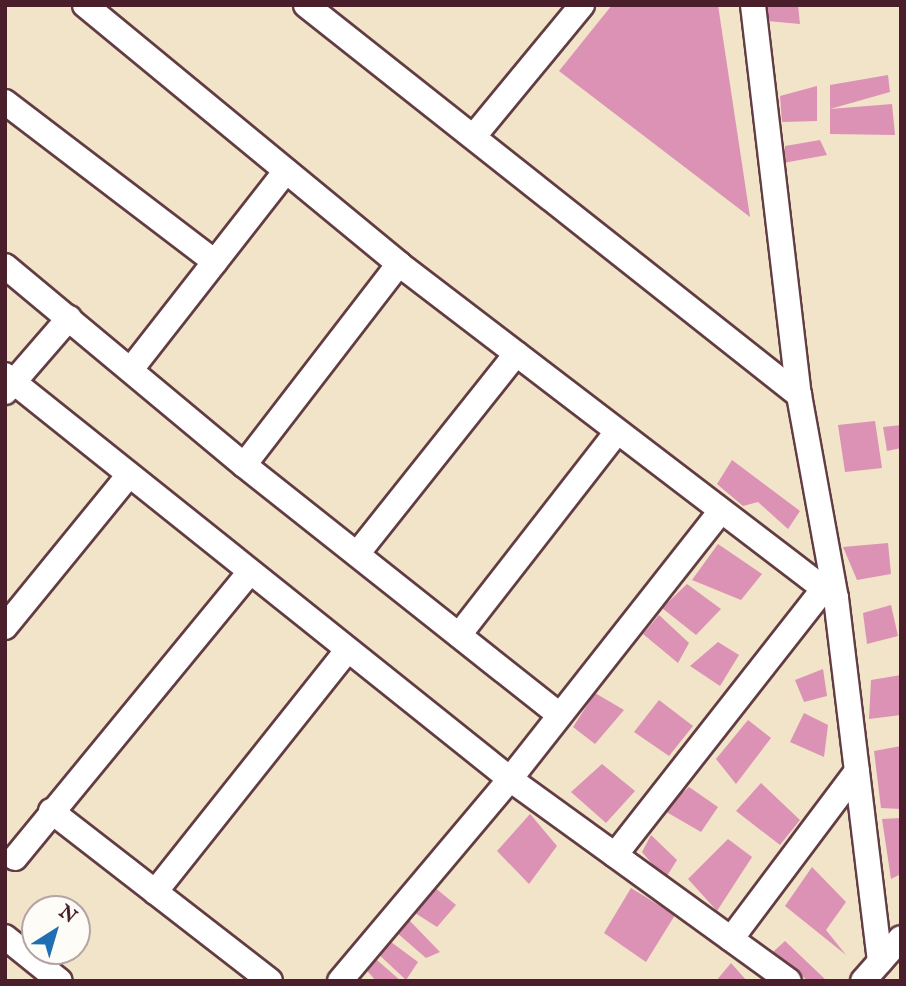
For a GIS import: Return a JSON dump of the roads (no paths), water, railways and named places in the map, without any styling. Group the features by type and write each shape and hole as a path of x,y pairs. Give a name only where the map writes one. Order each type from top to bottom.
{"street":[{"path":"85,5 399,264 720,512 830,593"},
{"path":"306,5 799,395"},
{"path":"753,5 799,395 857,771 880,961"},
{"path":"474,136 574,8"},
{"path":"5,102 215,262"},
{"path":"132,368 286,171"},
{"path":"244,465 399,264"},
{"path":"5,266 132,368 244,465 559,715"},
{"path":"69,318 8,383 510,779 789,981"},
{"path":"357,554 516,354"},
{"path":"459,635 617,432"},
{"path":"5,627 128,476"},
{"path":"340,981 510,779 720,512"},
{"path":"15,858 250,572"},
{"path":"615,855 830,593"},
{"path":"155,892 347,651"},
{"path":"731,939 857,771"},
{"path":"51,811 270,981"},
{"path":"5,937 60,981"},
{"path":"863,981 901,938"}]}
